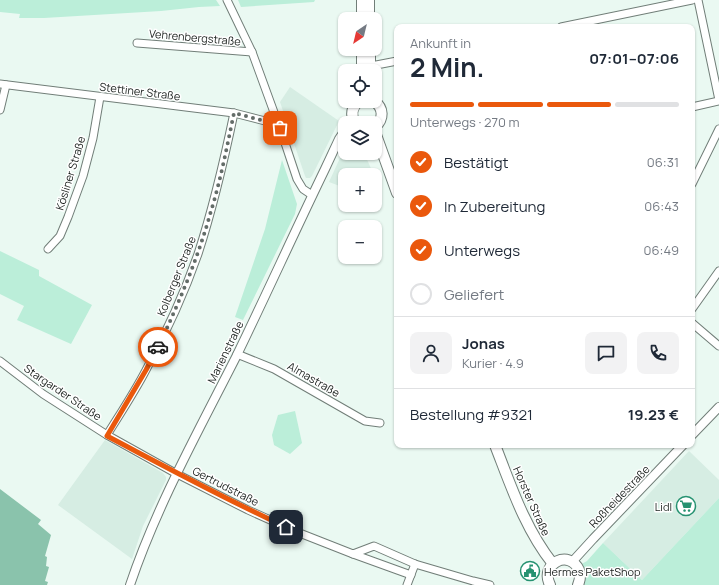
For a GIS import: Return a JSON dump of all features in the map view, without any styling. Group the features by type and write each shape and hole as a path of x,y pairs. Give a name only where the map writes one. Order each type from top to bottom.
{"main road":[{"path":"362,0 362,12"},
{"path":"369,0 369,12"},
{"path":"382,148 393,172"},
{"name":"Horster Straße","path":"496,448 514,494 532,533 552,564"},
{"path":"550,585 547,578 549,569 552,564 563,560 568,560 577,566 580,578 578,585"}],"street":[{"name":"Vehrenbergstraße","path":"227,0 252,52 297,179 303,189 312,195"},
{"path":"576,24 692,0"},
{"path":"695,106 719,101 698,0"},
{"name":"Vehrenbergstraße","path":"138,43 252,52"},
{"path":"382,65 394,62"},
{"path":"0,110 3,84"},
{"name":"Stettiner Straße","path":"3,84 234,113 265,121 277,120"},
{"name":"Kösliner Straße","path":"48,249 60,236 83,176 93,138 100,97"},
{"name":"Kolberger Straße","path":"107,436 146,370 167,329 185,288 198,254 211,212 234,113"},
{"path":"695,178 719,129"},
{"name":"Marienstraße","path":"130,585 149,534 177,474 237,354 338,141"},
{"path":"695,305 719,271"},
{"path":"695,326 719,346"},
{"name":"Almastraße","path":"237,354 274,369 365,421 380,423"},
{"name":"Stargarder Straße","path":"0,361 43,394 107,436 177,474"},
{"path":"695,433 719,407"},
{"name":"Roßheidestraße","path":"572,562 680,448"},
{"name":"Gertrudstraße","path":"177,474 248,510 296,532 411,575"},
{"path":"353,554 374,546 415,564 490,585"},
{"path":"407,585 415,564"}],"shaded area":[{"path":"290,87 338,120 310,178 306,178 305,176 280,102"},
{"path":"339,160 367,160 371,168 338,168 338,185 329,182"},
{"path":"105,440 163,473 166,477 166,480 143,526 132,559 58,505"},
{"path":"689,451 719,480 719,498 642,580 603,543"}],"green space":[{"path":"0,0 216,0 220,6 44,18 19,18 20,14 0,12"},
{"path":"238,0 315,0 314,2 241,7"},
{"path":"282,160 297,204 295,214 243,320 235,317 265,229"},
{"path":"0,251 39,270 39,276 92,305 71,344 17,320 24,306 0,294"},
{"path":"295,411 302,443 290,454 274,445 272,435 278,415"},
{"path":"0,489 41,520 38,524 51,535 45,556 47,557 46,566 49,567 45,581 48,582 47,585 0,585"},
{"path":"719,498 719,585 581,585 580,565 587,561 603,543 642,580"}],"way so far":[{"path":"158,347 198,254 224,161 234,113 265,121 277,120 280,128"}],"place":[{"name":"Lidl","path":"686,506"},
{"name":"Hermes PaketShop","path":"530,571"}],"route":[{"path":"158,347 107,436 177,474 248,510 286,527"}]}
